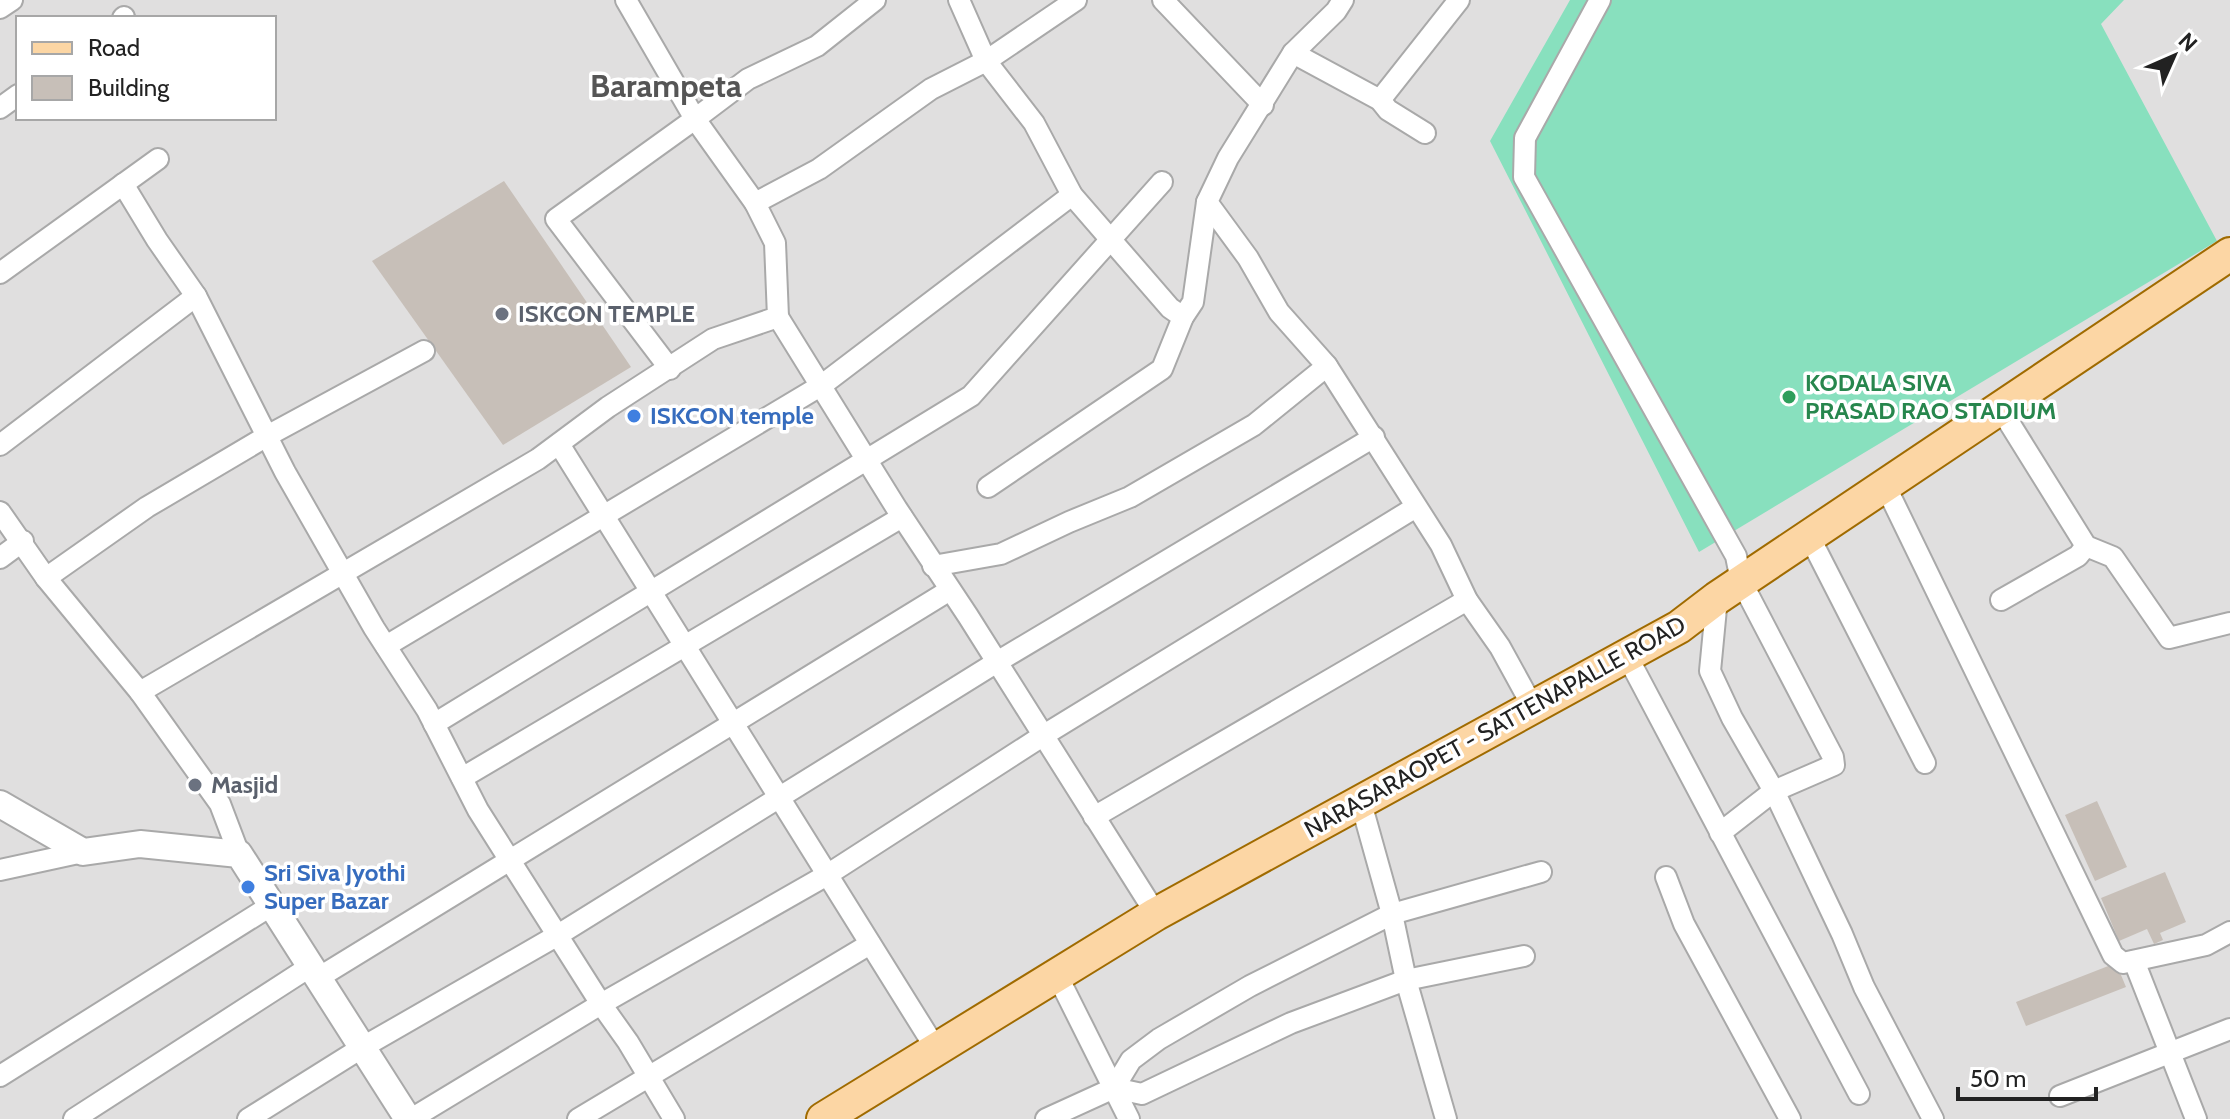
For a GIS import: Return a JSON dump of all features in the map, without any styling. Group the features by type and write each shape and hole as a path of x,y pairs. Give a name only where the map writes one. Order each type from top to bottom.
{"main road":[{"name":"NARASARAOPET - SATTENAPALLE ROAD","path":"823,1119 1156,914 1679,627 2000,408 2225,266"}],"street":[{"path":"0,8 12,0"},
{"path":"626,0 695,119 755,203 775,243 778,317 1156,914"},
{"path":"670,369 556,219 748,79 817,46 875,0"},
{"path":"959,0 986,61 1034,123 1072,195 1170,308 1183,317"},
{"path":"755,203 819,169 931,89 986,61 1076,0"},
{"path":"1163,0 1263,105"},
{"path":"988,487 1162,369 1183,317 1193,302 1207,202 1228,158 1293,53 1336,11 1343,0"},
{"path":"1380,100 1459,0"},
{"path":"1600,0 1525,138 1524,177 1736,556 1710,671 1732,718 1774,791 1864,987 1933,1119"},
{"path":"1293,53 1380,100 1388,110 1425,133"},
{"path":"0,273 158,159"},
{"path":"434,724 971,396 1162,182"},
{"path":"123,184 196,296 267,436 344,574 434,724 478,810 674,1119"},
{"path":"386,646 822,385 1072,195"},
{"path":"1207,202 1248,258 1279,312 1327,366 1374,437 1441,545 1467,600 1500,647 1534,709"},
{"path":"0,445 196,296"},
{"path":"140,692 538,459 608,407 713,339 778,317"},
{"path":"46,578 147,507 267,436 424,351"},
{"path":"933,566 1001,554 1130,497 1254,425 1327,366"},
{"path":"2000,408 2086,546 2113,557 2169,638 2230,623"},
{"path":"248,1119 363,1047 558,935 997,662 1374,437"},
{"path":"559,444 936,1049"},
{"path":"1885,485 2113,955 2123,963 2134,961 2206,945 2230,932"},
{"path":"0,512 46,578 140,692 220,804 239,854 410,1119 601,1004 827,875 1044,735 1416,507"},
{"path":"462,778 902,517"},
{"path":"1809,536 1925,763"},
{"path":"0,558 23,541"},
{"path":"2001,600 2078,556 2086,546"},
{"path":"74,1119 314,972 511,862 732,722 950,590"},
{"path":"1720,833 1774,791 1834,765 1833,757 1729,590"},
{"path":"1094,817 1467,600"},
{"path":"1627,656 1859,1094"},
{"path":"1361,803 1392,914 1406,980 1446,1119"},
{"path":"0,804 83,852"},
{"path":"0,870 83,852 140,844 239,854"},
{"path":"1046,1119 1114,1088 1131,1060 1159,1039 1250,986 1392,914 1541,872"},
{"path":"1666,877 1684,924 1790,1119"},
{"path":"0,1076 272,905"},
{"path":"578,1119 870,944"},
{"path":"1114,1088 1142,1094 1291,1023 1406,980 1524,956"},
{"path":"2134,961 2196,1119"},
{"path":"1057,975 1129,1119"},
{"path":"2060,1096 2230,1029"}],"shaded area":[{"path":"0,0 2230,0 2230,1119 0,1119"}],"green space":[{"name":"KODALA SIVA PRASAD RAO STADIUM","path":"1570,0 2124,0 2101,24 2217,241 1699,552 1490,141"}],"building":[{"name":"ISKCON TEMPLE","path":"504,181 631,367 503,445 372,261"},
{"path":"2097,801 2127,867 2095,881 2065,815"},
{"path":"2165,872 2186,922 2160,933 2163,940 2154,944 2147,929 2119,941 2101,898"},
{"path":"2116,963 2126,987 2026,1026 2016,1002"}],"place":[{"name":"ISKCON TEMPLE","path":"502,314"},
{"name":"KODALA SIVA PRASAD RAO STADIUM","path":"1789,397"},
{"name":"ISKCON temple","path":"634,416"},
{"name":"Masjid","path":"195,785"},
{"name":"Sri Siva Jyothi Super Bazar","path":"248,887"}],"district":[{"name":"Barampeta","path":"666,86"}]}
